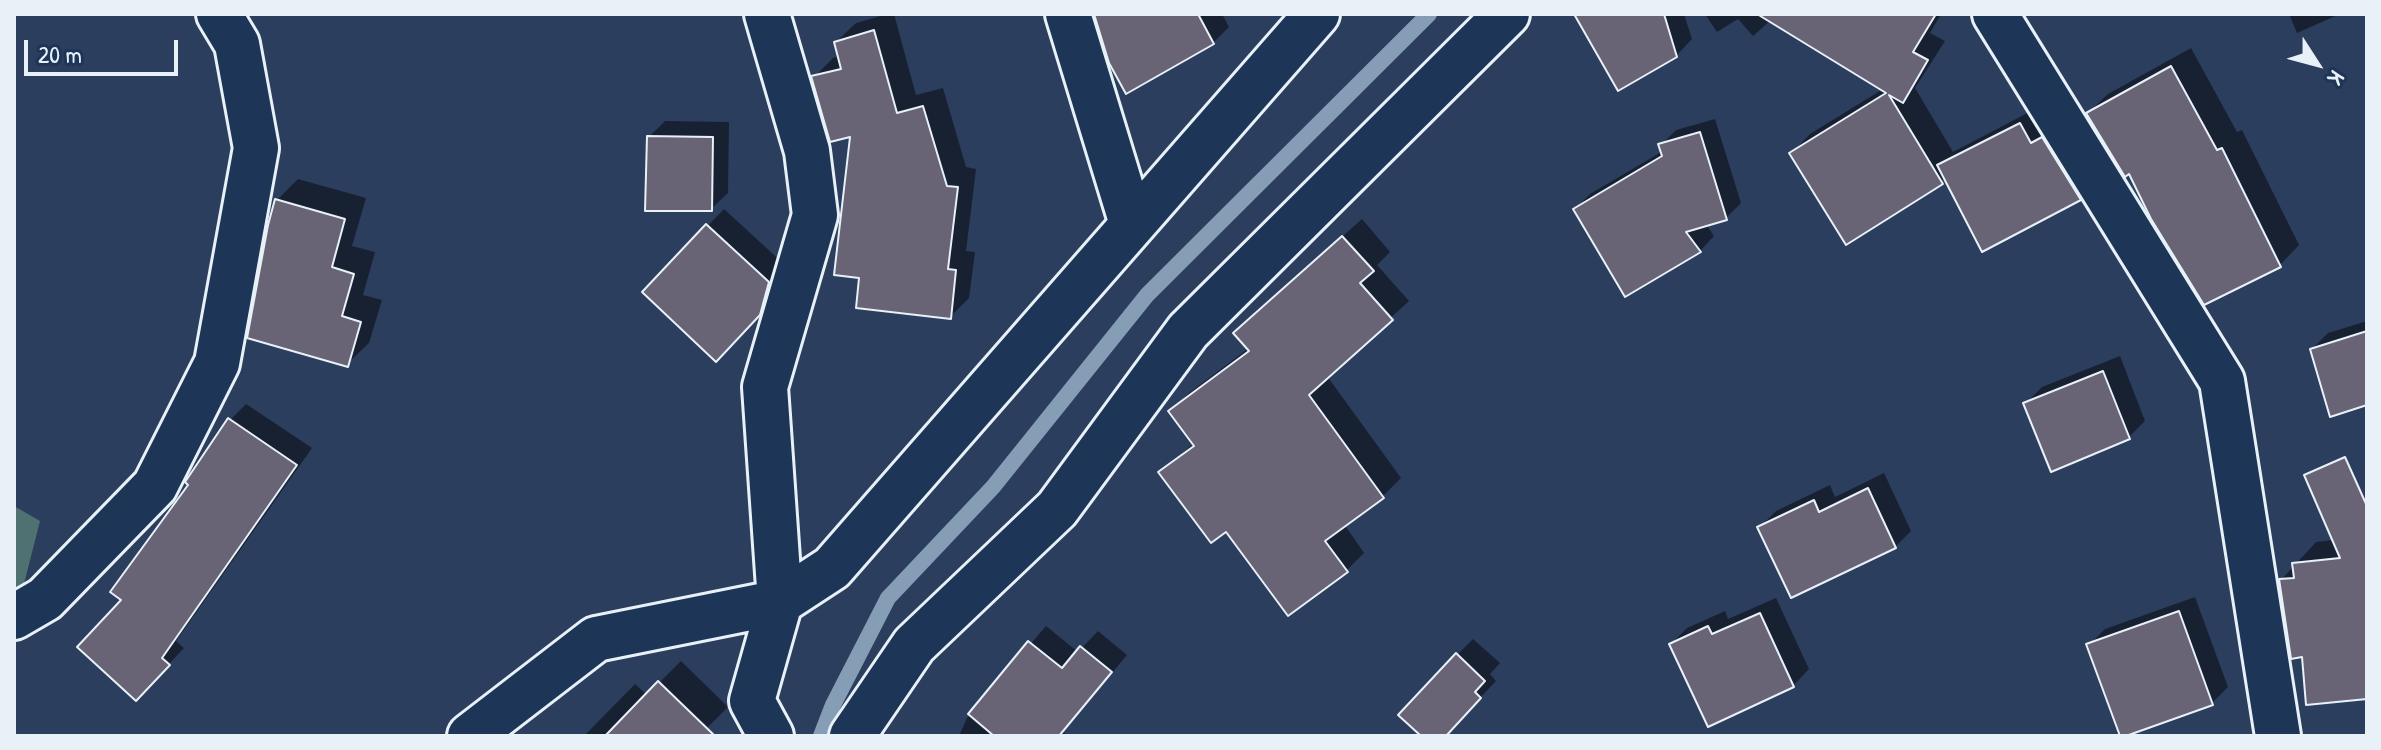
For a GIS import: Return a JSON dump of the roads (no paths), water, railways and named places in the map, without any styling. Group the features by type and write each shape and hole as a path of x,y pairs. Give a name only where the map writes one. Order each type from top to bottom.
{"street":[{"path":"14,617 45,599 155,486 217,363 256,148 237,44 219,14"},
{"path":"767,14 807,151 815,215 765,387 780,602 752,701 771,736"},
{"path":"1068,14 1132,224"},
{"path":"470,736 596,639 780,602 832,568 1317,14"},
{"path":"852,736 914,645 1057,509 1188,331 1507,14"},
{"path":"1995,14 2222,381 2278,736"}],"waterway":[{"path":"821,736 833,705 888,598 993,487 1147,295 1429,14"}]}
